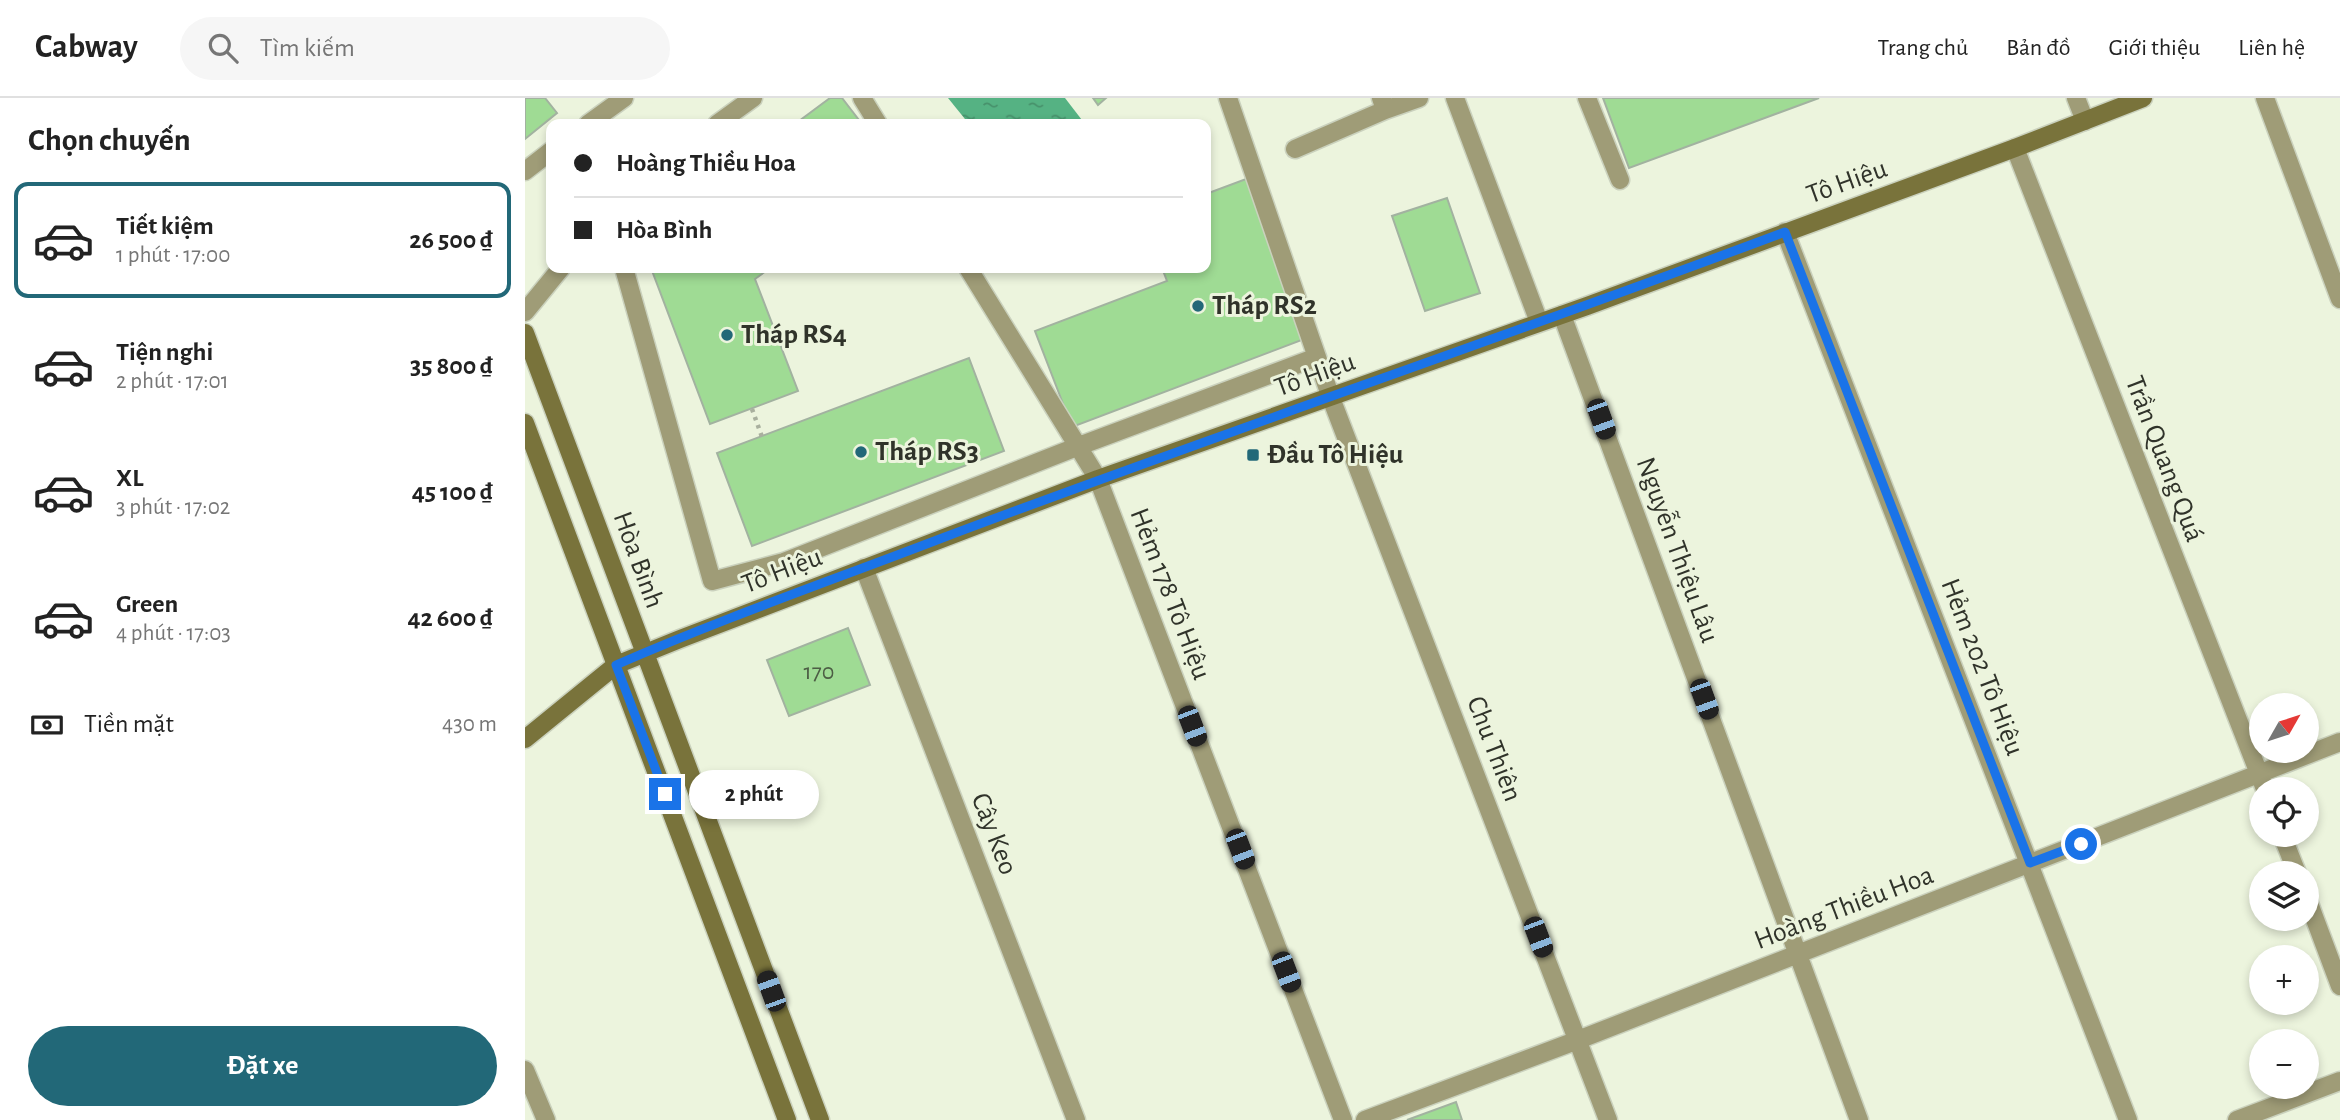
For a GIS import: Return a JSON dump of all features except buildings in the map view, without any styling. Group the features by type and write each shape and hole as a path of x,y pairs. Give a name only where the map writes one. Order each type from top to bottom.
{"street":[{"path":"595,119 624,98"},
{"path":"724,119 753,98"},
{"path":"862,98 876,119"},
{"name":"Chu Thiên","path":"1227,98 1331,398 1608,1120"},
{"path":"1295,149 1383,104 1419,98"},
{"path":"1455,98 1539,322"},
{"path":"1587,98 1620,180"},
{"path":"2076,98 2085,121"},
{"name":"Tô Hiệu","path":"525,739 616,665 644,653 1098,479 1562,315 2143,98"},
{"path":"2265,98 2340,299"},
{"name":"Trần Quang Quá","path":"2015,148 2260,777"},
{"path":"525,171 546,155"},
{"name":"Hẻm 202 Tô Hiệu","path":"1785,232 2129,1120"},
{"path":"525,312 557,273"},
{"path":"625,273 712,581 784,562 1079,446 1317,357"},
{"name":"Hẻm 178 Tô Hiệu","path":"971,273 1098,479 1343,1120"},
{"name":"Nguyễn Thiệu Lâu","path":"1562,315 1859,1120"},
{"name":"Hòa Bình","path":"525,333 820,1120"},
{"name":"Hòa Bình","path":"525,423 787,1120"},
{"name":"Cây Keo","path":"864,568 1076,1120"},
{"name":"Hoàng Thiều Hoa","path":"2272,777 2340,742"},
{"name":"Hoàng Thiều Hoa","path":"1365,1120 1578,1040 2030,863 2249,787"},
{"path":"2319,930 2340,986"},
{"path":"525,1070 546,1120"},
{"path":"2237,1120 2340,1081"}],"path":[{"path":"752,408 762,437"}],"water":[{"path":"948,98 1065,98 1081,119 965,119"}],"place":[{"name":"Tháp RS2","path":"1198,306"},
{"name":"Tháp RS4","path":"727,335"},
{"name":"Tháp RS3","path":"861,452"},
{"name":"Đầu Tô Hiệu","path":"1253,455"}],"route":[{"path":"665,794 616,665 1098,479 1587,306 1785,232 2030,863 2081,844"}]}
